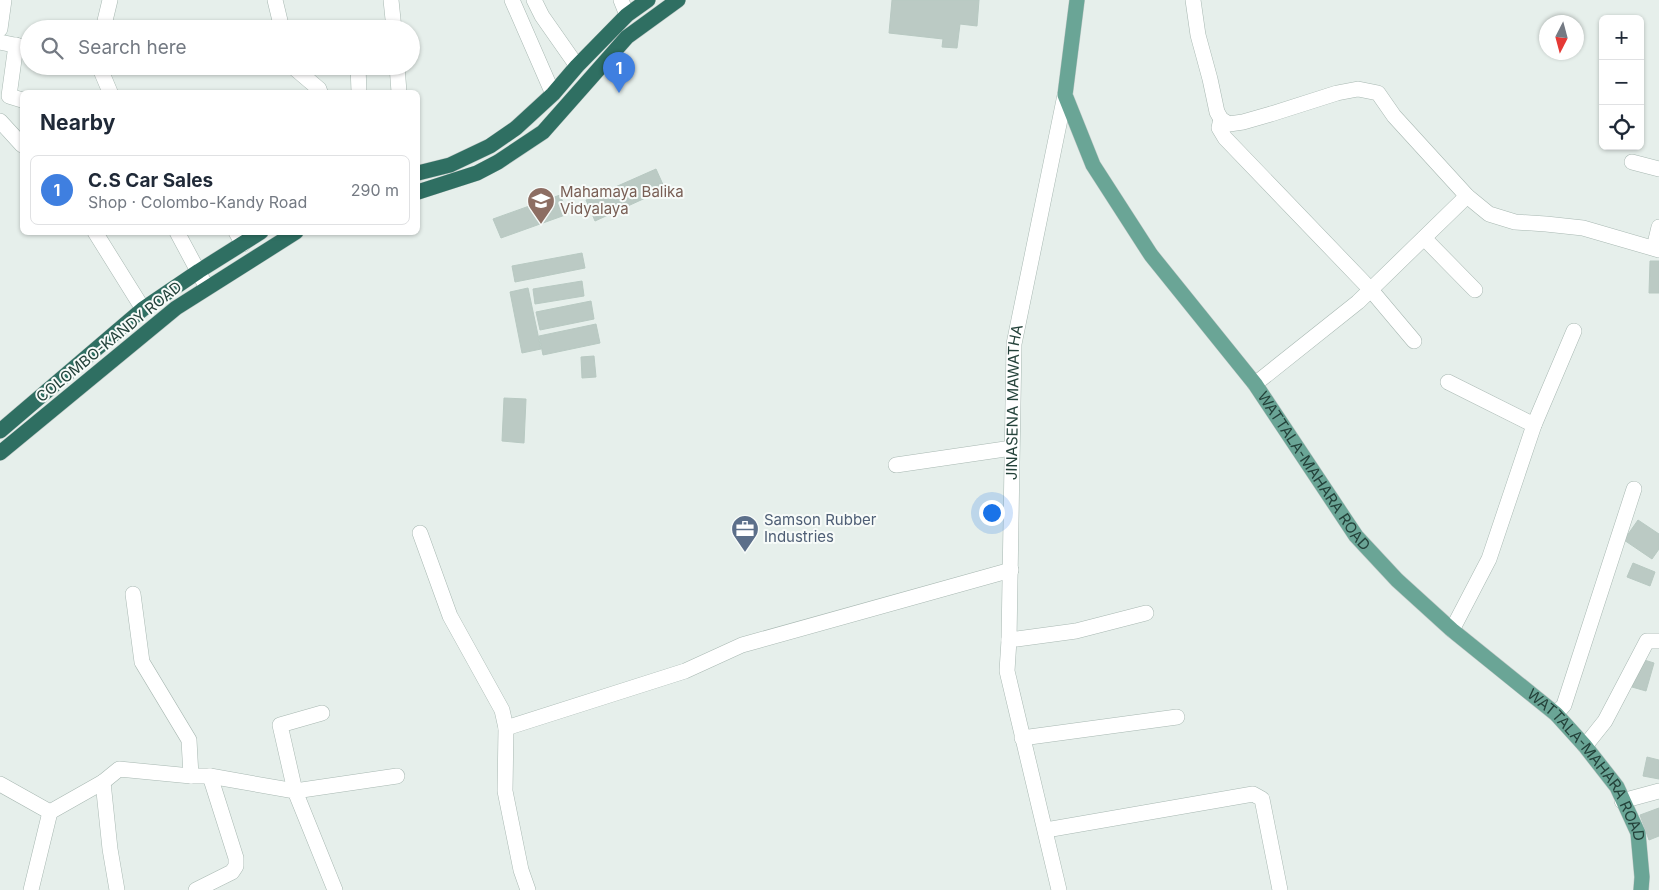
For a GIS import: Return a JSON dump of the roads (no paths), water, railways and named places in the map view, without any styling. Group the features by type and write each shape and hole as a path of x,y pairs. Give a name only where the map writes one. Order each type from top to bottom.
{"highway":[{"path":"420,172 450,165 490,146 516,128 553,94 577,66 627,15 648,0"},
{"path":"420,191 476,173 498,162 543,132 627,37 678,0"},
{"name":"COLOMBO-KANDY ROAD","path":"0,453 176,308 291,235"},
{"name":"COLOMBO-KANDY ROAD","path":"0,432 143,309 199,271 240,238"}],"main road":[{"name":"WATTALA-MAHARA ROAD","path":"1077,0 1065,95 1093,165 1146,247 1255,384 1356,536 1397,580 1452,630 1556,714 1585,746 1617,787 1638,834 1642,878 1641,890"}],"street":[{"path":"0,29 4,0"},
{"path":"105,20 110,0"},
{"path":"274,0 280,20"},
{"path":"391,0 393,20"},
{"path":"512,0 553,94"},
{"path":"534,0 542,16 577,66"},
{"path":"620,0 627,15"},
{"path":"1193,0 1198,35 1210,79 1214,103 1220,119 1219,128 1225,138 1371,290 1414,340"},
{"path":"0,42 20,46"},
{"path":"20,54 9,96 20,99"},
{"path":"103,75 109,90"},
{"path":"302,75 319,90"},
{"path":"358,75 359,90"},
{"path":"398,75 399,90"},
{"path":"1220,119 1229,124 1243,122 1337,93 1358,89 1378,94 1394,116 1467,196 1489,214 1515,222 1583,228 1656,249 1659,227"},
{"name":"JINASENA MAWATHA","path":"1059,890 1007,671 1010,640 1014,344 1065,95"},
{"path":"0,121 20,143"},
{"path":"1632,162 1659,169"},
{"path":"1255,384 1358,302 1467,196"},
{"path":"97,235 143,309"},
{"path":"179,235 207,288"},
{"path":"1424,238 1475,290"},
{"path":"1452,630 1489,560 1534,425 1574,331"},
{"path":"1448,382 1534,425"},
{"path":"896,465 1012,448"},
{"path":"1556,714 1564,705 1634,489"},
{"path":"420,533 450,616 502,710 506,728 506,791 521,870 528,890"},
{"path":"506,728 685,671 742,646 1011,570"},
{"path":"133,594 142,662 190,740 190,776"},
{"path":"1010,640 1076,630 1146,613"},
{"path":"1585,746 1605,721 1647,641 1659,641"},
{"path":"322,713 280,725 295,791 334,890"},
{"path":"1022,738 1177,717"},
{"path":"31,890 50,812 103,782 119,769 190,776 210,776 295,791 397,776"},
{"path":"196,890 232,872 236,866 236,858 210,776"},
{"path":"103,782 110,848 117,890"},
{"path":"0,784 50,812"},
{"path":"1622,801 1659,791"},
{"path":"1046,830 1253,794 1262,799 1280,890"}],"place":[{"name":"C.S Car Sales","path":"619,93"},
{"name":"Mahamaya Balika Vidyalaya","path":"541,225"},
{"name":"Samson Rubber Industries","path":"745,553"}]}
